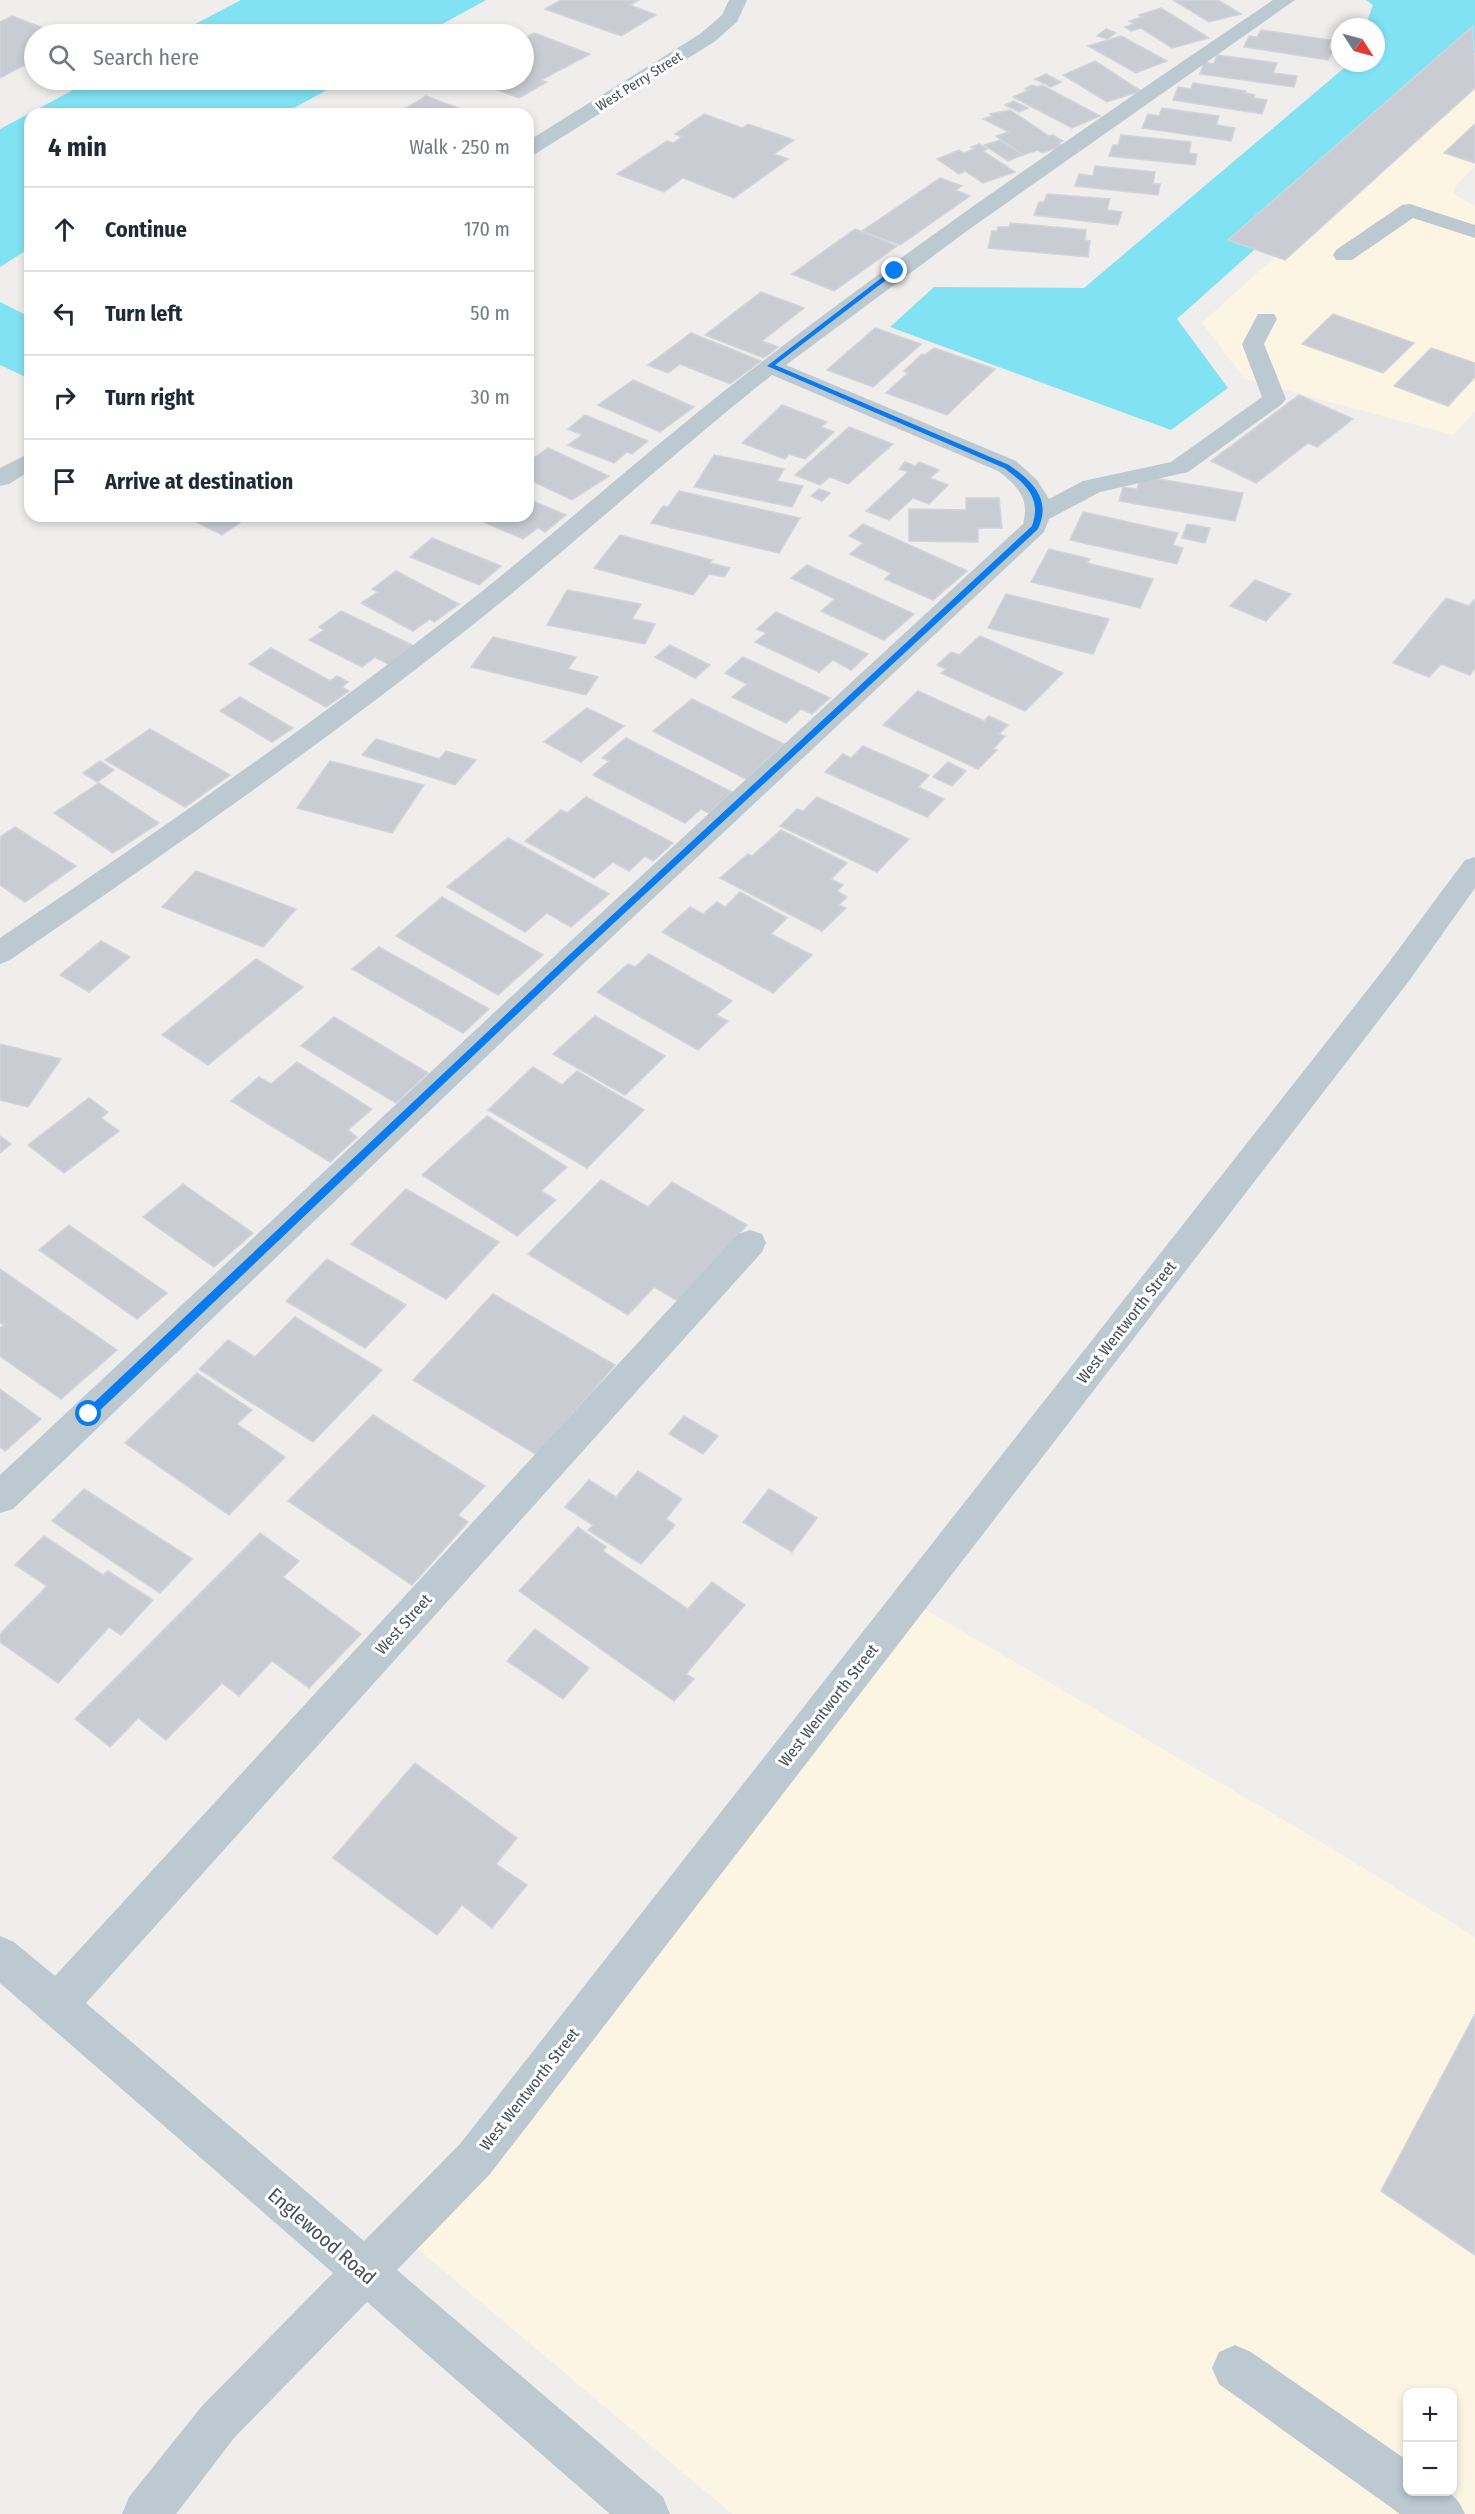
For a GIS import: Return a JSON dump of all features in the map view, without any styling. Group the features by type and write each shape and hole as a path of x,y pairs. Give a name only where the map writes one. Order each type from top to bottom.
{"street":[{"name":"West Perry Street","path":"534,146 707,38 730,18 738,0"},
{"path":"0,953 139,859 340,712 514,579 711,412 895,271 1286,0"},
{"path":"1344,255 1410,210 1475,232"},
{"path":"1039,515 1092,486 1179,467 1274,399 1253,344 1266,319"},
{"path":"0,1498 570,959 1035,527 1039,515 1038,497 1029,482 1007,466 770,366"},
{"path":"0,479 24,464"},
{"name":"West Wentworth Street","path":"146,2514 218,2422 475,2159 1398,973 1475,867"},
{"name":"West Street","path":"56,2006 750,1243"},
{"name":"Englewood Road","path":"0,1956 363,2272 646,2514"},
{"path":"1235,2368 1425,2504"}],"shaded area":[{"path":"1475,75 1475,166 1454,188 1453,194 1475,206 1475,411 1453,435 1245,379 1202,323"},
{"path":"904,1597 1326,1845 1475,1937 1475,2514 732,2514 393,2228"}],"water":[{"path":"241,0 486,0 442,24 195,24"},
{"path":"1366,0 1475,0 1475,52 1177,319 1228,388 1171,430 890,327 934,287 1084,288 1339,72 1385,72 1385,18 1368,18 1373,5"},
{"path":"73,90 327,90 294,108 39,108"},
{"path":"24,116 24,252 0,267 0,129"},
{"path":"0,302 24,314 24,376 0,365"}],"building":[{"path":"561,0 639,0 630,5 656,15 621,36 545,9"},
{"path":"1173,0 1218,0 1241,14 1209,22"},
{"path":"1161,8 1209,38 1172,48 1141,28 1131,31 1125,27 1134,24 1129,21 1142,17 1139,15"},
{"path":"12,16 33,24 24,24 24,65 0,78 0,22"},
{"path":"1473,26 1475,88 1285,260 1228,240"},
{"path":"1106,29 1116,33 1107,39 1097,36"},
{"path":"1261,30 1331,40 1328,49 1331,50 1331,54 1328,60 1244,47 1249,36 1257,37"},
{"path":"534,33 590,54 541,80 547,82 534,89"},
{"path":"1121,36 1167,61 1136,73 1088,46"},
{"path":"1217,55 1277,63 1273,73 1297,76 1294,87 1200,74 1204,62 1214,64"},
{"path":"1095,61 1141,91 1107,102 1063,75"},
{"path":"1046,74 1061,82 1051,87 1035,79"},
{"path":"1193,83 1246,91 1245,93 1255,95 1253,98 1267,100 1262,114 1173,100 1178,87 1191,89"},
{"path":"1032,85 1037,87 1042,85 1100,116 1072,128 1013,97 1029,90 1025,89"},
{"path":"497,90 533,90 519,98"},
{"path":"426,96 458,108 406,108"},
{"path":"1014,101 1028,108 1019,112 1005,105"},
{"path":"1162,108 1219,116 1216,125 1235,128 1231,141 1142,128 1148,114 1159,116"},
{"path":"1010,110 1049,136 1053,135 1063,141 1059,143 1063,146 1042,153 1038,150 1023,155 996,136 1009,132 983,119 992,116 990,114"},
{"path":"704,114 742,128 748,124 794,140 774,154 788,159 734,198 683,178 664,192 617,174 667,141 673,143 682,137 675,134"},
{"path":"1475,124 1475,163 1444,153"},
{"path":"1121,135 1191,142 1189,153 1197,154 1195,165 1109,156 1113,145 1118,145"},
{"path":"1000,140 1023,155 1008,161 984,145"},
{"path":"979,144 987,149 983,151 1015,172 983,183 965,171 959,174 937,159 959,150 964,153 975,149 971,147"},
{"path":"1095,166 1155,172 1153,184 1160,184 1158,195 1075,186 1079,174 1093,176"},
{"path":"940,178 962,186 955,190 970,196 900,245 862,231"},
{"path":"1047,194 1110,199 1107,210 1122,212 1118,225 1034,215 1039,202 1044,202"},
{"path":"1010,223 1086,230 1085,240 1090,241 1088,257 988,248 992,231 997,231 998,227 1009,227"},
{"path":"855,229 897,246 834,291 792,274"},
{"path":"761,292 804,308 762,341 778,347 764,358 705,335"},
{"path":"1333,314 1414,343 1383,373 1302,344"},
{"path":"875,328 921,344 873,387 827,370"},
{"path":"691,333 761,361 730,384 680,364 668,373 648,365"},
{"path":"934,348 995,369 947,415 886,393 908,373 904,371 922,354 925,355"},
{"path":"1431,348 1475,363 1475,377 1448,406 1394,386"},
{"path":"633,380 694,407 660,432 598,405"},
{"path":"1299,395 1353,419 1317,447 1308,443 1256,483 1211,461"},
{"path":"782,405 827,422 821,427 834,432 805,459 789,454 785,459 742,443"},
{"path":"585,415 648,441 632,454 627,452 614,463 568,445 582,435 568,429"},
{"path":"849,427 893,444 848,484 830,477 820,485 795,475"},
{"path":"548,448 609,476 572,500 534,482 534,458"},
{"path":"714,455 784,469 777,481 803,486 792,507 694,487"},
{"path":"905,462 915,466 919,462 939,470 930,478 948,485 929,504 913,498 889,520 866,511 908,472 899,469"},
{"path":"1141,476 1243,493 1235,521 1119,501 1123,487 1137,489"},
{"path":"819,489 830,493 822,501 811,496"},
{"path":"679,491 800,518 779,553 651,523 663,506 668,507"},
{"path":"966,498 999,498 1002,528 978,528 978,542 909,541 909,509 966,510"},
{"path":"534,502 566,515 545,532 538,528 523,539 484,522 534,522"},
{"path":"1083,512 1178,533 1173,545 1183,548 1177,564 1070,540"},
{"path":"196,522 241,522 222,535"},
{"path":"863,524 967,571 933,600 885,579 891,573 850,554 863,543 849,536"},
{"path":"1187,524 1210,528 1205,543 1182,538"},
{"path":"620,535 712,560 710,563 730,568 724,577 709,574 693,595 594,568"},
{"path":"432,538 501,566 479,585 410,557"},
{"path":"1049,549 1090,559 1087,563 1153,579 1140,608 1031,582"},
{"path":"807,565 914,614 884,640 821,611 835,599 791,578"},
{"path":"396,571 459,604 434,622 430,619 413,631 361,603 378,592 372,589"},
{"path":"1255,580 1291,594 1266,621 1230,606"},
{"path":"567,590 641,604 632,619 655,624 645,644 547,625"},
{"path":"1006,594 1109,619 1093,654 988,628"},
{"path":"1446,598 1469,606 1475,599 1475,668 1470,675 1441,664 1429,677 1393,663"},
{"path":"341,611 414,646 390,665 375,657 362,667 309,640 324,630 319,627"},
{"path":"776,612 868,654 851,670 833,660 819,672 755,642 766,633 757,629"},
{"path":"980,636 1063,673 1025,711 941,673 946,669 937,665 951,652 959,655"},
{"path":"493,637 576,657 568,669 598,677 586,695 471,667"},
{"path":"670,645 710,665 695,678 655,657"},
{"path":"271,648 330,681 337,676 348,682 342,687 349,691 326,707 249,664"},
{"path":"743,657 830,698 812,714 801,709 786,723 732,697 747,684 725,673"},
{"path":"918,691 984,721 989,716 1008,725 999,734 1005,736 993,749 997,750 978,769 883,725"},
{"path":"240,697 293,728 272,742 220,711"},
{"path":"692,699 784,744 746,779 653,731"},
{"path":"587,708 624,726 581,762 544,742"},
{"path":"150,729 230,775 185,807 105,760"},
{"path":"626,738 732,792 709,813 701,809 685,823 593,775 609,761 602,758"},
{"path":"376,739 439,759 446,751 476,760 455,785 362,755"},
{"path":"863,746 929,775 918,787 944,799 927,817 825,772 843,754 851,758"},
{"path":"100,761 114,770 97,782 83,773"},
{"path":"330,761 424,785 392,833 297,808"},
{"path":"948,762 966,771 952,786 933,777"},
{"path":"99,783 159,823 113,853 54,813"},
{"path":"586,797 673,843 653,861 645,856 629,871 613,862 594,878 525,841 561,810 567,813"},
{"path":"817,797 909,839 877,872 780,826 797,809 803,811"},
{"path":"15,827 76,866 25,902 0,885 0,837"},
{"path":"781,830 847,863 831,879 843,885 837,891 847,897 839,905 846,908 822,931 720,878 748,854 752,856"},
{"path":"508,838 609,894 571,927 547,913 525,932 447,887"},
{"path":"196,871 296,909 263,947 162,907"},
{"path":"740,892 787,918 771,934 812,955 773,993 662,932 690,907 703,914 717,902 725,907"},
{"path":"442,897 543,955 498,995 396,936"},
{"path":"101,941 130,957 89,992 60,975"},
{"path":"379,947 489,1009 463,1033 352,969"},
{"path":"649,954 732,1001 716,1015 728,1021 698,1050 597,992 628,964 635,967"},
{"path":"256,959 303,987 208,1065 162,1035"},
{"path":"595,1016 665,1056 625,1095 553,1054"},
{"path":"334,1017 428,1073 396,1103 301,1046"},
{"path":"0,1044 61,1059 28,1107 0,1100"},
{"path":"297,1062 372,1109 348,1130 357,1137 330,1162 231,1101 259,1077 271,1084"},
{"path":"533,1067 562,1085 577,1071 644,1110 587,1168 488,1110"},
{"path":"89,1098 108,1112 101,1118 119,1131 64,1173 28,1145"},
{"path":"487,1116 567,1167 541,1191 556,1200 517,1236 422,1175"},
{"path":"0,1136 11,1144 0,1153"},
{"path":"601,1180 648,1207 672,1182 747,1225 678,1301 654,1287 628,1315 528,1254"},
{"path":"183,1184 253,1233 214,1267 143,1217"},
{"path":"406,1189 499,1242 446,1299 351,1244"},
{"path":"69,1225 167,1293 137,1319 39,1250"},
{"path":"327,1259 406,1305 365,1348 286,1301"},
{"path":"0,1269 117,1350 61,1399 0,1356 0,1328 4,1325 0,1323"},
{"path":"493,1294 615,1365 537,1455 413,1380"},
{"path":"295,1317 382,1370 313,1442 199,1369 228,1340 255,1357"},
{"path":"197,1373 252,1410 237,1424 285,1457 229,1515 125,1443"},
{"path":"0,1389 41,1419 5,1451 0,1447"},
{"path":"373,1415 485,1486 458,1515 468,1522 412,1585 288,1501"},
{"path":"684,1416 718,1436 703,1454 669,1434"},
{"path":"638,1471 682,1499 666,1519 675,1525 641,1564 588,1530 593,1525 565,1507 589,1480 616,1497"},
{"path":"84,1489 192,1559 160,1593 52,1521"},
{"path":"769,1489 817,1518 792,1552 743,1522"},
{"path":"578,1527 606,1547 603,1551 688,1609 712,1582 745,1605 686,1674 694,1679 674,1701 519,1591"},
{"path":"260,1533 299,1561 283,1577 361,1634 309,1688 272,1661 239,1696 222,1683 166,1740 138,1718 110,1747 75,1719"},
{"path":"44,1536 103,1575 108,1571 153,1600 121,1635 109,1627 58,1683 0,1642 0,1634 47,1586 15,1565"},
{"path":"535,1629 589,1668 563,1699 507,1661"},
{"path":"415,1763 517,1838 496,1864 527,1885 492,1928 462,1905 437,1935 333,1858"},
{"path":"1475,2014 1475,2255 1381,2191"}],"route":[{"path":"89,1414 570,959 1035,527 1039,515 1038,497 1029,482 1007,466 770,366 895,271"}]}
